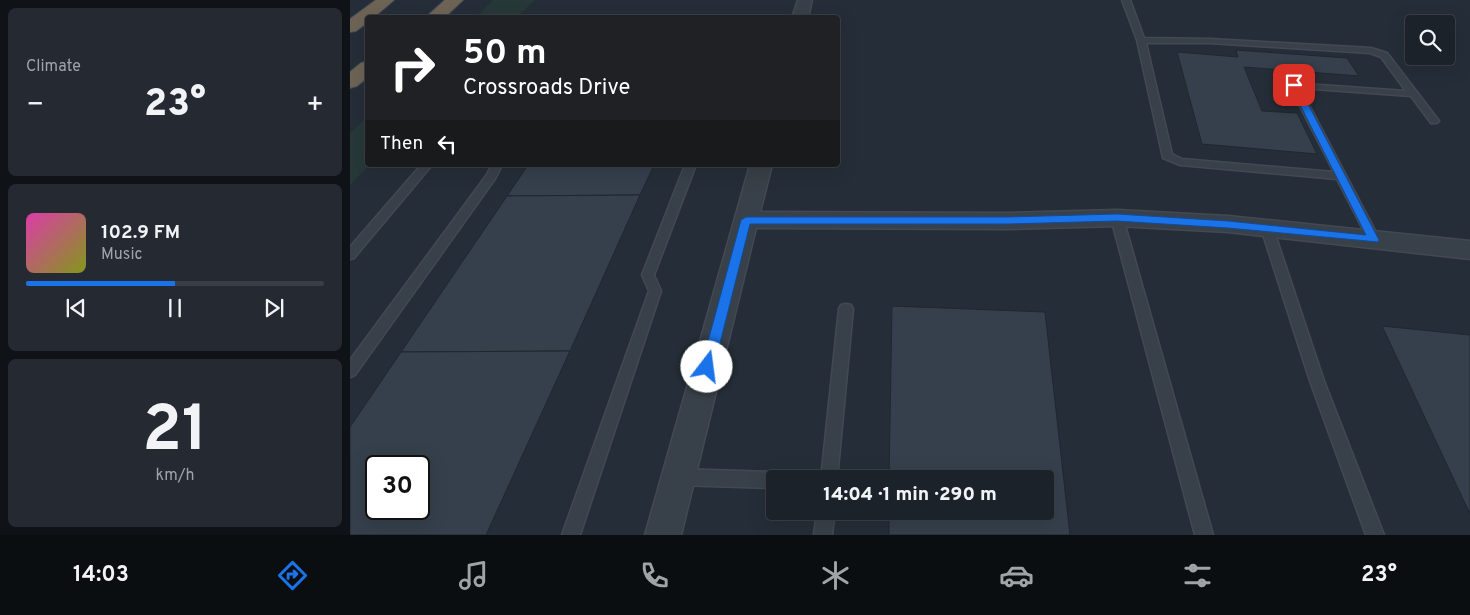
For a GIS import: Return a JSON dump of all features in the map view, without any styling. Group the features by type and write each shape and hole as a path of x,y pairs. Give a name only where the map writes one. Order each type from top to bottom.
{"highway":[{"path":"350,18 372,0"},
{"path":"366,15 386,0"},
{"path":"430,15 447,0"},
{"path":"437,15 455,0"},
{"path":"350,27 365,16"},
{"path":"350,84 365,72"}],"street":[{"path":"801,15 805,0"},
{"path":"663,535 760,167"},
{"path":"746,220 1117,218 1267,228 1470,250"}],"lane":[{"path":"1126,0 1141,40 1166,156 1180,162 1341,176"},
{"path":"1141,40 1210,41 1371,51 1384,55 1434,121"},
{"path":"1374,240 1294,85 1415,94"},
{"path":"350,255 425,167"},
{"path":"350,371 491,177 496,167"},
{"path":"571,535 655,291 648,275 689,167"},
{"path":"1117,218 1204,535"},
{"path":"1267,228 1316,381 1375,535"},
{"path":"830,470 846,309"},
{"path":"678,477 766,480"},
{"path":"823,535 825,520"}],"shaded area":[{"path":"493,0 535,0 519,15 478,15"},
{"path":"365,119 365,167 367,167 350,185 350,133"}],"building":[{"path":"1236,50 1347,58 1359,76 1244,67 1262,111 1297,113 1317,154 1202,144 1177,52 1238,57"},
{"path":"527,167 653,167 640,195 507,196"},
{"path":"640,195 570,351 401,352 507,196"},
{"path":"892,306 1045,312 1070,535 889,535 889,520 1054,520 1054,470 889,470"},
{"path":"1382,326 1470,335 1470,514"},
{"path":"570,351 486,535 350,535 350,427 401,352"}],"route":[{"path":"707,367 746,220 1117,218 1228,224 1374,240 1294,85"}]}
